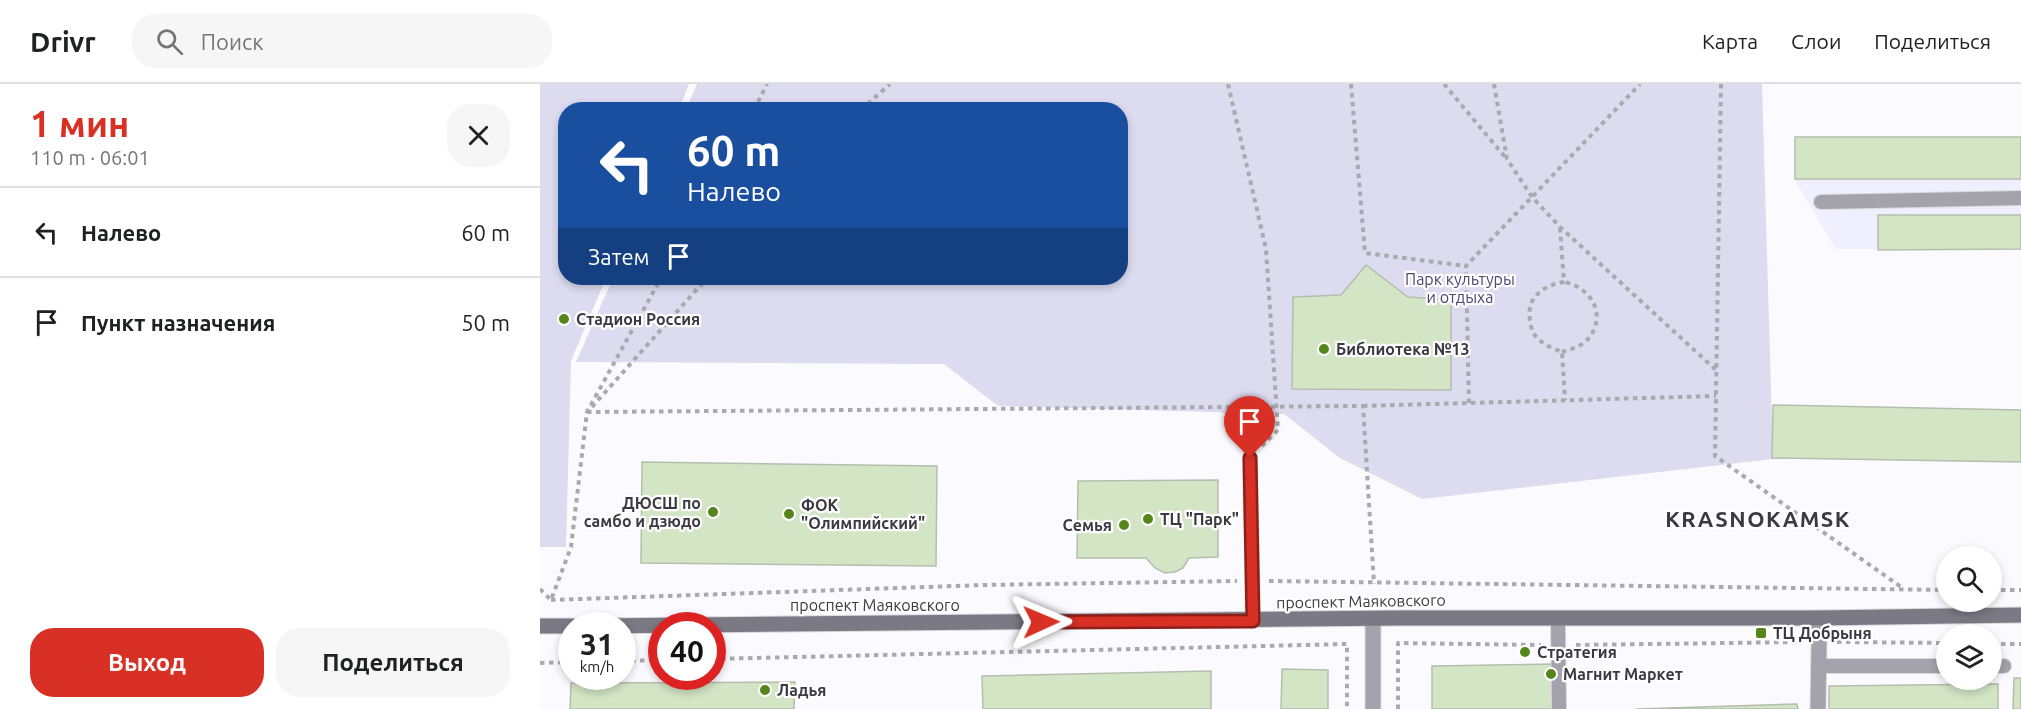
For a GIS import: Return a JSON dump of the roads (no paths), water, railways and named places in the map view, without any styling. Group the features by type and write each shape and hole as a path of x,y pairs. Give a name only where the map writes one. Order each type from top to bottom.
{"street":[{"name":"проспект Маяковского","path":"636,626 2021,615"},
{"path":"1817,618 1818,709"},
{"path":"1373,619 1373,709"},
{"path":"540,626 558,626"}],"lane":[{"path":"1821,202 2021,198"},
{"path":"1250,458 1253,621"},
{"path":"1558,620 1559,709"},
{"path":"1818,666 1936,666"}],"place":[{"name":"Стадион Россия","path":"564,319"},
{"name":"Библиотека №13","path":"1324,349"},
{"name":"ДЮСШ по самбо и дзюдо","path":"713,512"},
{"name":"ФОК \"Олимпийский\"","path":"789,514"},
{"name":"ТЦ \"Парк\"","path":"1148,519"},
{"name":"Семья","path":"1124,525"},
{"name":"ТЦ Добрыня","path":"1761,633"},
{"name":"Стратегия","path":"1525,652"},
{"name":"Магнит Маркет","path":"1551,674"},
{"name":"Ладья","path":"765,690"}],"district":[{"name":"KRASNOKAMSK","path":"1758,519"}],"park label":[{"name":"Парк культуры и отдыха","path":"1460,288"}]}
